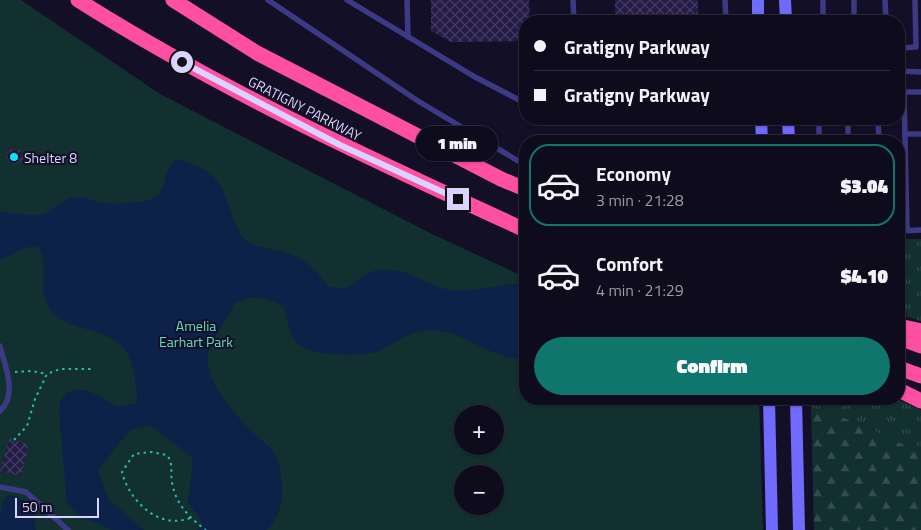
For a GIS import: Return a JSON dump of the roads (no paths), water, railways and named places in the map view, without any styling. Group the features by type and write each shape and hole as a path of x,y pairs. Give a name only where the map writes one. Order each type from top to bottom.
{"highway":[{"name":"GRATIGNY PARKWAY","path":"78,0 147,44 331,140 519,227"},
{"name":"GRATIGNY PARKWAY","path":"173,0 257,53 519,186"},
{"path":"905,328 921,332"},
{"path":"905,340 921,346"},
{"path":"905,370 921,376"},
{"path":"905,393 921,401"}],"main road":[{"path":"758,0 758,15"},
{"path":"785,0 786,15"},
{"path":"769,405 772,530"},
{"path":"796,405 799,530"}],"lane":[{"path":"268,0 418,101 519,161"},
{"path":"347,0 519,100"},
{"path":"407,0 408,37"},
{"path":"573,0 574,15"},
{"path":"725,0 726,15"},
{"path":"823,0 823,15"},
{"path":"854,0 854,15"},
{"path":"885,0 886,15"},
{"path":"905,48 918,49 915,0"},
{"path":"905,71 921,72"},
{"path":"905,92 921,92"},
{"path":"904,125 907,230 921,230"},
{"path":"905,134 921,134"},
{"path":"0,346 10,392 6,405 0,411"},
{"path":"0,487 26,492 68,530"}],"water":[{"path":"175,160 184,161 209,173 218,182 224,193 242,236 250,243 294,255 311,267 328,286 346,287 372,271 380,270 399,271 445,289 466,290 519,284 519,358 502,356 450,333 429,330 413,333 369,354 336,355 314,351 298,344 292,336 283,306 271,300 247,298 234,304 212,343 208,355 208,366 217,388 232,410 273,451 278,460 282,497 278,512 271,526 267,530 197,530 203,524 188,502 193,458 150,425 130,430 98,470 108,499 144,530 112,530 79,515 67,503 59,410 61,400 68,392 82,390 94,393 117,406 135,404 137,393 134,374 129,356 120,344 108,336 67,323 56,316 44,298 43,261 39,248 26,248 0,259 0,211 23,215 40,214 49,211 67,199 75,197 111,203 146,201 160,193 171,165"},
{"path":"8,495 21,499 30,506 36,530 0,530 2,507"}],"place":[{"name":"Shelter 8","path":"14,157"}],"park label":[{"name":"Amelia Earhart Park","path":"196,334"}]}
